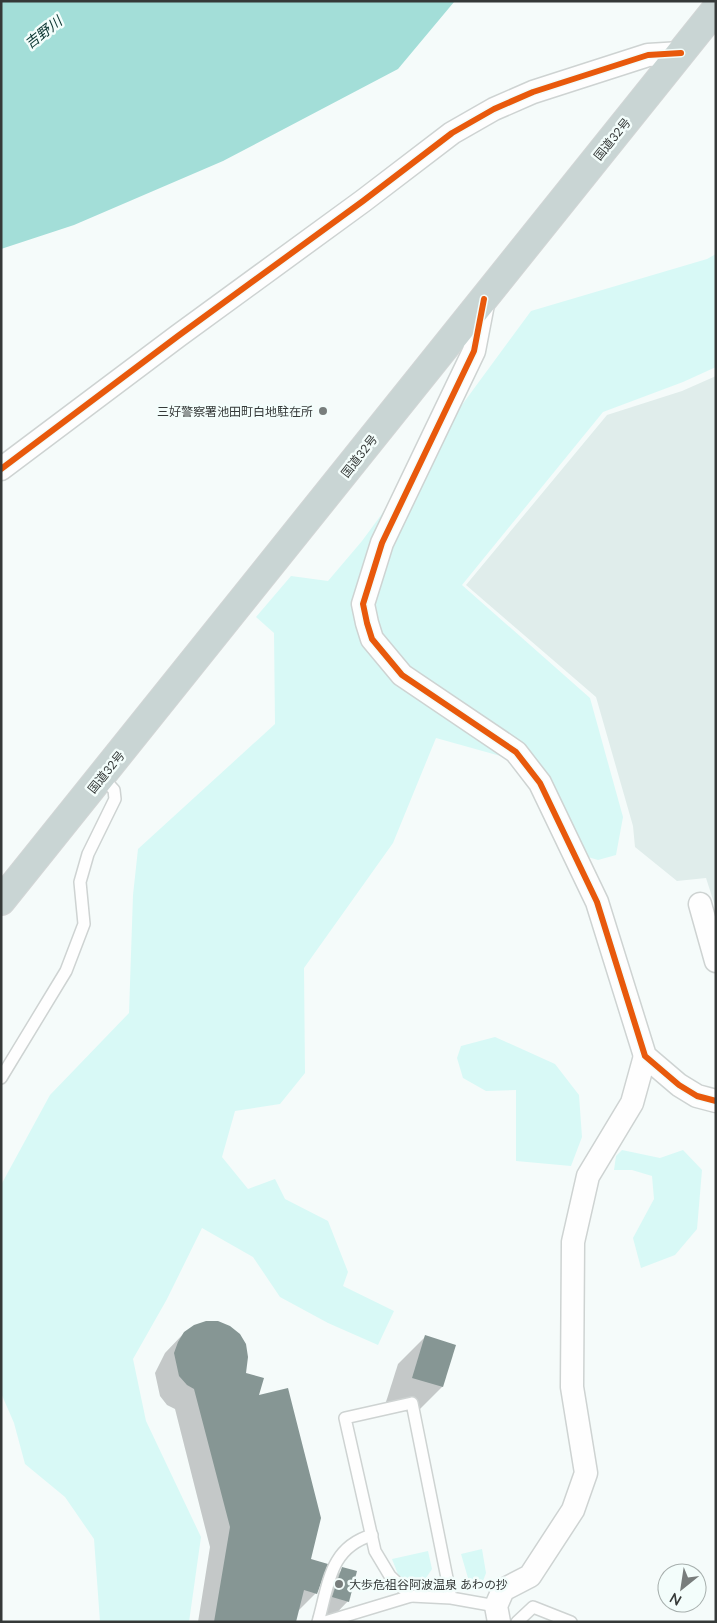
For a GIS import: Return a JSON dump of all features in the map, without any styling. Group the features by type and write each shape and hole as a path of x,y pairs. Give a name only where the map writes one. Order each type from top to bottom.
{"highway":[{"name":"国道32号","path":"1,901 716,9"}],"street":[{"path":"1,469 452,133 494,109 533,92 648,55 681,53"},
{"path":"484,300 474,351 382,543 363,604 372,639 402,675 516,752 540,783 597,902 645,1056 679,1085 697,1096 716,1102"},
{"path":"700,904 716,961"},
{"path":"497,1614 503,1590 530,1576 573,1510 586,1473 572,1387 573,1242 588,1176 632,1104 645,1056"}],"lane":[{"path":"1,1078 66,971 84,924 80,882 88,854 115,799 114,790 101,776"},
{"path":"412,1596 390,1576 375,1551 345,1418 412,1403 451,1598"},
{"path":"318,1622 336,1561 345,1548 356,1540 372,1535"},
{"path":"324,1622 412,1596 451,1598 497,1614"},
{"path":"517,1622 533,1607 571,1622"}],"shaded area":[{"path":"716,254 716,367 683,382 603,412 462,585 590,698 623,817 616,855 598,860 578,854 571,819 504,757 436,738 393,843 304,968 305,1073 280,1104 235,1111 222,1157 248,1189 275,1179 285,1199 328,1221 348,1272 343,1286 394,1311 378,1345 328,1323 280,1297 253,1257 202,1228 167,1299 133,1359 146,1421 201,1537 189,1622 100,1622 94,1539 65,1497 25,1464 14,1423 1,1393 1,1185 50,1095 129,1013 133,895 138,849 275,724 274,633 256,617 291,576 328,581 362,541 531,311 707,259"},
{"path":"716,376 716,909 706,878 677,881 635,847 633,826 596,697 466,585 607,415 682,391"},
{"path":"495,1037 555,1064 579,1095 582,1137 571,1166 516,1161 516,1090 486,1091 463,1078 457,1058 461,1046"},
{"path":"622,1150 660,1158 683,1150 702,1170 697,1229 675,1255 641,1268 633,1238 654,1199 652,1176 632,1170 614,1170 616,1156"},
{"path":"482,1549 486,1573 483,1581 468,1578 461,1554"},
{"path":"428,1551 432,1569 424,1581 416,1585 399,1577 392,1559"}],"water":[{"name":"吉野川","path":"1,1 458,1 454,2 398,69 223,161 74,225 1,249"}],"building":[{"path":"206,1321 218,1321 230,1326 240,1334 246,1344 248,1357 246,1373 264,1378 259,1395 288,1388 321,1518 311,1559 328,1564 317,1594 304,1590 296,1622 214,1622 230,1527 194,1389 187,1385 179,1376 174,1353 184,1332 194,1325"},
{"path":"425,1335 456,1345 443,1387 412,1378"},
{"path":"342,1567 357,1571 349,1602 332,1597"}],"cycle path":[{"path":"1,469 452,133 494,109 533,92 648,55 681,53"},
{"path":"484,299 474,351 382,543 363,604 367,623 372,639 402,675 516,752 540,783 597,902 645,1056 679,1085 697,1096 716,1101"}],"place":[{"name":"三好警察署池田町白地駐在所","path":"323,411"},
{"name":"大歩危祖谷阿波温泉 あわの抄","path":"339,1584"}]}
